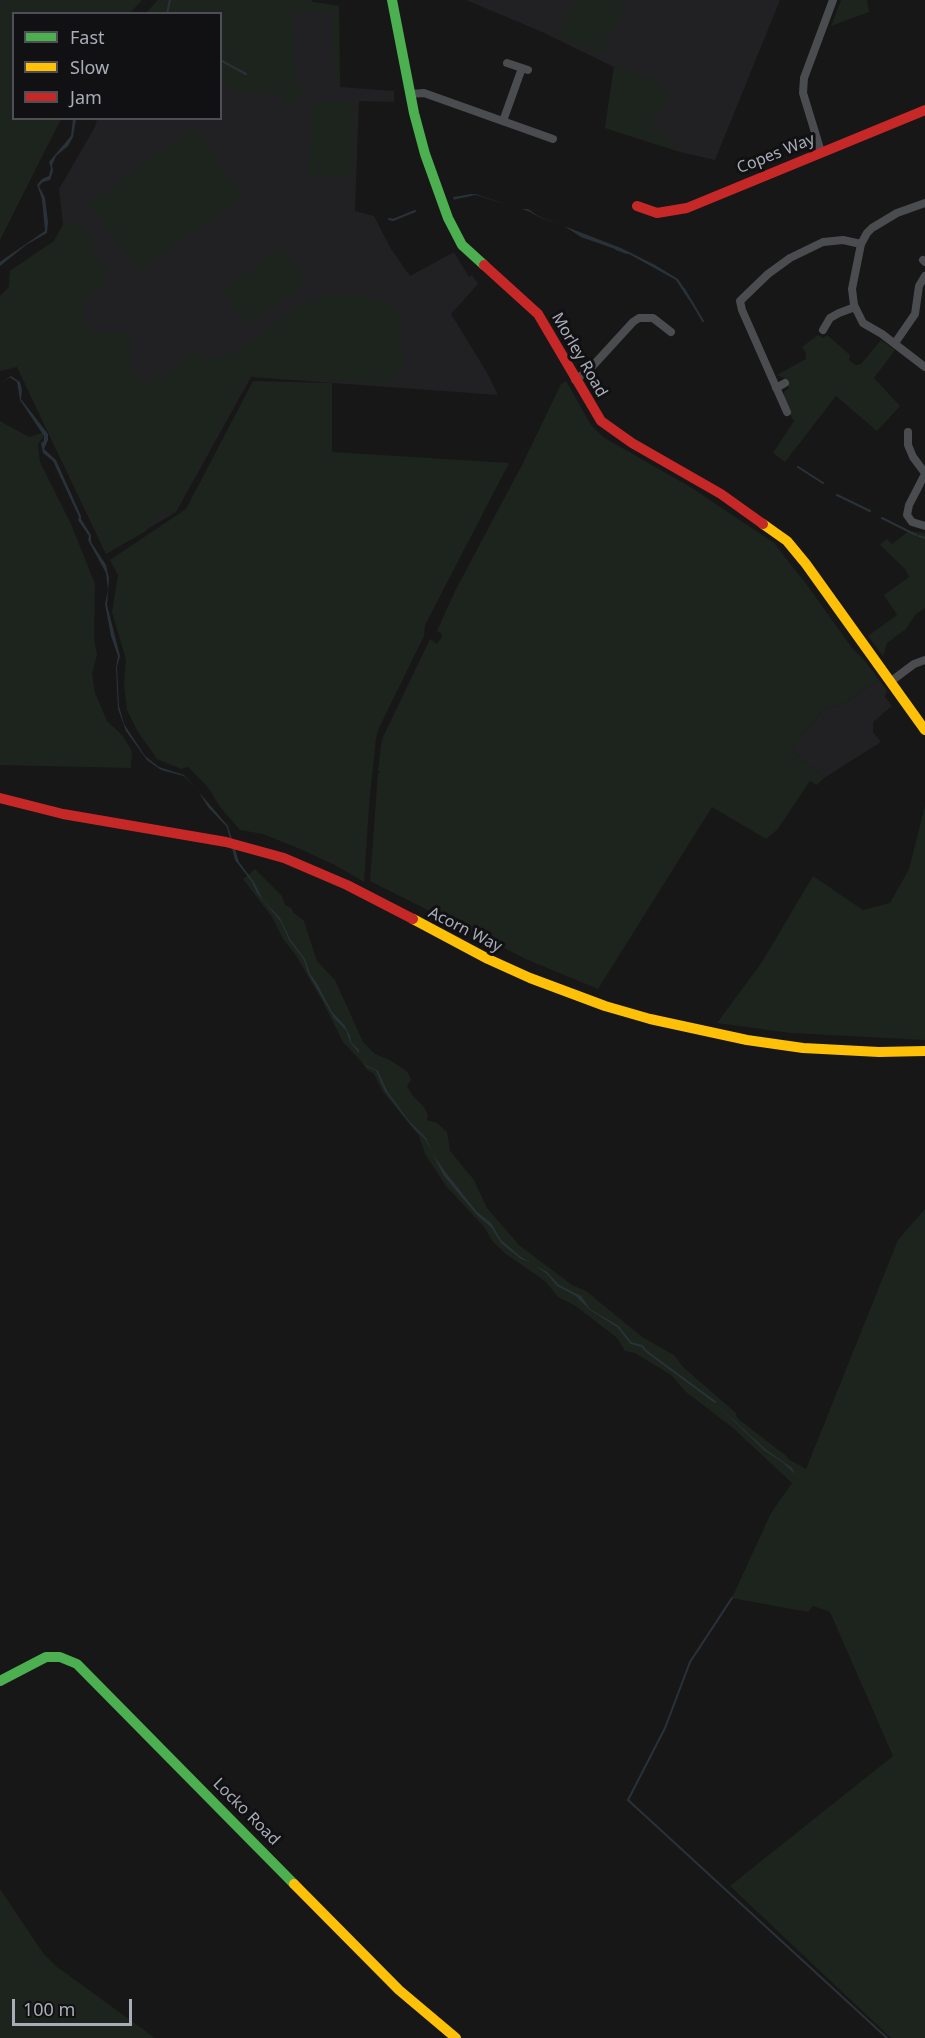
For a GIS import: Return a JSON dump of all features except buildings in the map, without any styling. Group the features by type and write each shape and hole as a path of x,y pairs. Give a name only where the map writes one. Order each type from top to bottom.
{"street":[{"name":"Morley Road","path":"392,0 410,94 425,154 448,218 462,245 538,314 601,421 613,431 721,494 787,541 925,730"},
{"path":"821,152 803,93 804,78 833,0"},
{"path":"503,121 525,69 507,63"},
{"path":"410,94 423,93 554,139"},
{"name":"Copes Way","path":"637,206 657,213 687,208 925,110"},
{"path":"925,203 897,213 874,227 865,236 861,244 852,289 855,307 863,323 895,343 925,367"},
{"path":"787,412 740,301 768,274 790,258 823,242 843,240 861,244"},
{"path":"895,343 915,314 919,286 925,276"},
{"path":"823,330 830,318 855,307"},
{"path":"575,380 589,370 639,318 654,318 671,332"},
{"path":"776,388 785,383"},
{"path":"908,432 908,445 925,473 909,505 907,515 912,522 925,526"},
{"path":"890,682 915,664 925,660"},
{"name":"Acorn Way","path":"0,798 63,814 231,844 284,858 364,894 488,959 540,982 606,1006 684,1028 802,1048 879,1052 925,1051"},
{"name":"Locko Road","path":"0,1681 46,1657 60,1657 77,1664 367,1955 399,1990 456,2038"}],"shaded area":[{"path":"0,0 142,0 131,12 12,12 12,120 60,120 0,240"},
{"path":"158,0 312,0 312,2 339,6 340,87 335,83 333,11 293,12 295,85 307,85 302,96 286,105 283,97 269,90 267,95 239,93 222,84 222,12 147,12"},
{"path":"172,0 301,0 339,6 340,87 394,91 394,102 359,101 355,211 374,216 391,249 410,276 454,252 469,277 472,275 478,284 451,314 498,395 251,377 176,512 106,554 17,367 0,371 0,296 9,287 10,271 54,241 63,225 59,189 95,127 97,120 222,120 222,12 213,12"},
{"path":"466,0 780,0 715,160 680,152 605,128 614,67 542,32"},
{"path":"575,0 627,0 601,55 559,35"},
{"path":"841,0 867,0 869,12 831,26"},
{"path":"617,65 657,82 669,96 652,128 664,135 680,152 605,128 614,67 616,68"},
{"path":"312,101 354,102 352,176 309,175"},
{"path":"73,120 76,120 73,137 68,146 56,156 50,180 39,186 45,198 47,233 26,245 0,266 0,262 45,231 42,199 37,185 49,176 51,168 49,162 71,136"},
{"path":"194,128 243,196 139,271 89,203"},
{"path":"475,194 513,206 476,195 454,200 453,197"},
{"path":"522,209 528,209 538,216 563,226 539,217"},
{"path":"63,224 82,224 107,274 105,285 91,291 86,297 83,323 92,333 116,331 127,335 132,347 130,365 136,376 134,379 137,381 150,382 159,375 163,378 194,352 208,359 227,356 259,337 293,308 332,295 359,295 391,305 401,316 399,346 406,357 395,377 388,384 248,376 176,512 164,512 153,520 146,531 106,554 17,367 0,369 0,296 9,287 10,271 54,241"},
{"path":"564,226 621,248 655,265 678,279 690,302 676,280 629,254 581,237"},
{"path":"281,247 307,281 248,325 223,291"},
{"path":"818,335 823,338 827,335 850,355 849,360 856,365 861,364 881,340 895,350 874,378 900,406 877,431 836,396 785,462 773,453 794,421 784,398 784,392 789,388 784,378 777,375 806,359 806,353 802,347"},
{"path":"9,377 20,382 21,399 48,434 44,449 56,460 81,519 91,535 91,542 106,565 109,578 107,605 120,656 117,667 119,706 124,724 145,756 159,767 184,775 195,788 184,776 161,770 147,760 126,731 118,709 116,668 118,656 111,636 105,604 108,590 106,573 88,540 89,536 78,520 79,517 53,461 43,453 41,443 44,441 44,436 20,400 17,382"},
{"path":"253,381 332,383 332,452 509,463 425,625 424,636 379,728 369,805 364,882 335,865 300,849 263,834 240,830 220,807 207,786 188,767 181,769 157,759 138,732 127,710 124,684 126,660 112,612 118,575 110,560 186,509"},
{"path":"566,381 591,425 603,437 692,488 774,543 852,648 879,680 841,705 823,709 791,750 824,778 817,785 810,781 777,830 766,839 712,807 598,989 528,960 370,881 378,773 381,772 378,771 383,737 430,639 437,644 442,637 442,634 437,631 455,591 523,463 561,384"},
{"path":"0,421 29,437 42,433 44,436 38,444 40,462 71,524 95,584 94,638 97,655 92,674 95,693 107,721 123,736 132,752 131,768 0,765"},
{"path":"909,531 925,533 925,608 915,615 906,629 887,643 883,656 868,636 897,615 884,595 909,577 906,570 880,545 887,539 892,544"},
{"path":"879,680 887,690 885,697 892,706 873,722 873,732 881,742 824,778 791,750 823,709 841,705"},
{"path":"199,792 228,826 239,862 254,882 263,900 280,918 290,939 305,959 310,974 332,1012 345,1026 351,1042 359,1053 350,1042 346,1030 334,1018 308,973 304,960 289,940 281,922 257,893 252,882 235,860 227,827 208,807"},
{"path":"925,806 925,1040 791,1033 717,1023 762,962 813,876 863,910 890,903 909,869"},
{"path":"255,869 282,896 285,905 304,921 317,961 335,980 363,1042 375,1054 390,1060 408,1072 411,1080 407,1086 424,1107 428,1115 427,1120 437,1123 447,1132 450,1151 474,1180 487,1208 519,1245 572,1285 586,1291 642,1337 674,1355 684,1368 736,1413 737,1418 790,1460 806,1469 898,1240 925,1209 925,2038 891,2038 730,1886 893,1756 830,1612 813,1606 808,1612 732,1598 771,1513 792,1483 733,1428 686,1392 671,1375 635,1353 625,1351 617,1338 576,1306 558,1297 545,1281 506,1254 493,1242 484,1227 446,1186 425,1154 419,1136 383,1092 374,1074 367,1070 343,1042 297,957 283,939 272,917 243,879"},
{"path":"361,1055 366,1065 378,1071 387,1091 409,1121 426,1138 431,1151 425,1139 411,1125 385,1091 376,1071 366,1066"},
{"path":"433,1154 477,1212 491,1223 501,1240 530,1262 521,1259 501,1243 491,1227 477,1215 444,1176"},
{"path":"534,1265 547,1272 559,1285 581,1296 590,1309 621,1328 590,1310 576,1296 557,1286 547,1274"},
{"path":"713,1401 765,1449 792,1468 795,1474 765,1451"},
{"path":"0,1889 43,1953 57,1967 155,2038 0,2038"}],"waterway":[{"path":"167,12 170,0"},
{"path":"222,61 246,74"},
{"path":"456,198 471,195"},
{"path":"389,219 393,220 415,211"},
{"path":"616,249 627,253"},
{"path":"684,289 703,321"},
{"path":"798,467 823,483"},
{"path":"837,495 870,511"},
{"path":"882,518 916,535"},
{"path":"919,536 925,538"},
{"path":"619,1328 631,1343 642,1346 715,1402"},
{"path":"732,1598 690,1662 665,1728 628,1800 887,2038"}],"traffic: fast":[{"path":"392,0 414,113 425,154 448,218 462,245 484,265"},
{"path":"0,1681 46,1657 60,1657 77,1664 294,1884"}],"traffic: slow":[{"path":"763,524 787,541 806,564 925,730"},
{"path":"413,919 488,959 530,978 605,1006 650,1019 747,1040 803,1048 879,1052 925,1051"},
{"path":"294,1884 399,1990 456,2038"}],"traffic: jam":[{"path":"637,206 657,213 687,208 925,110"},
{"path":"484,265 538,314 601,421 632,443 721,494 763,524"},
{"path":"0,798 63,814 226,842 284,858 347,885 413,919"}]}
